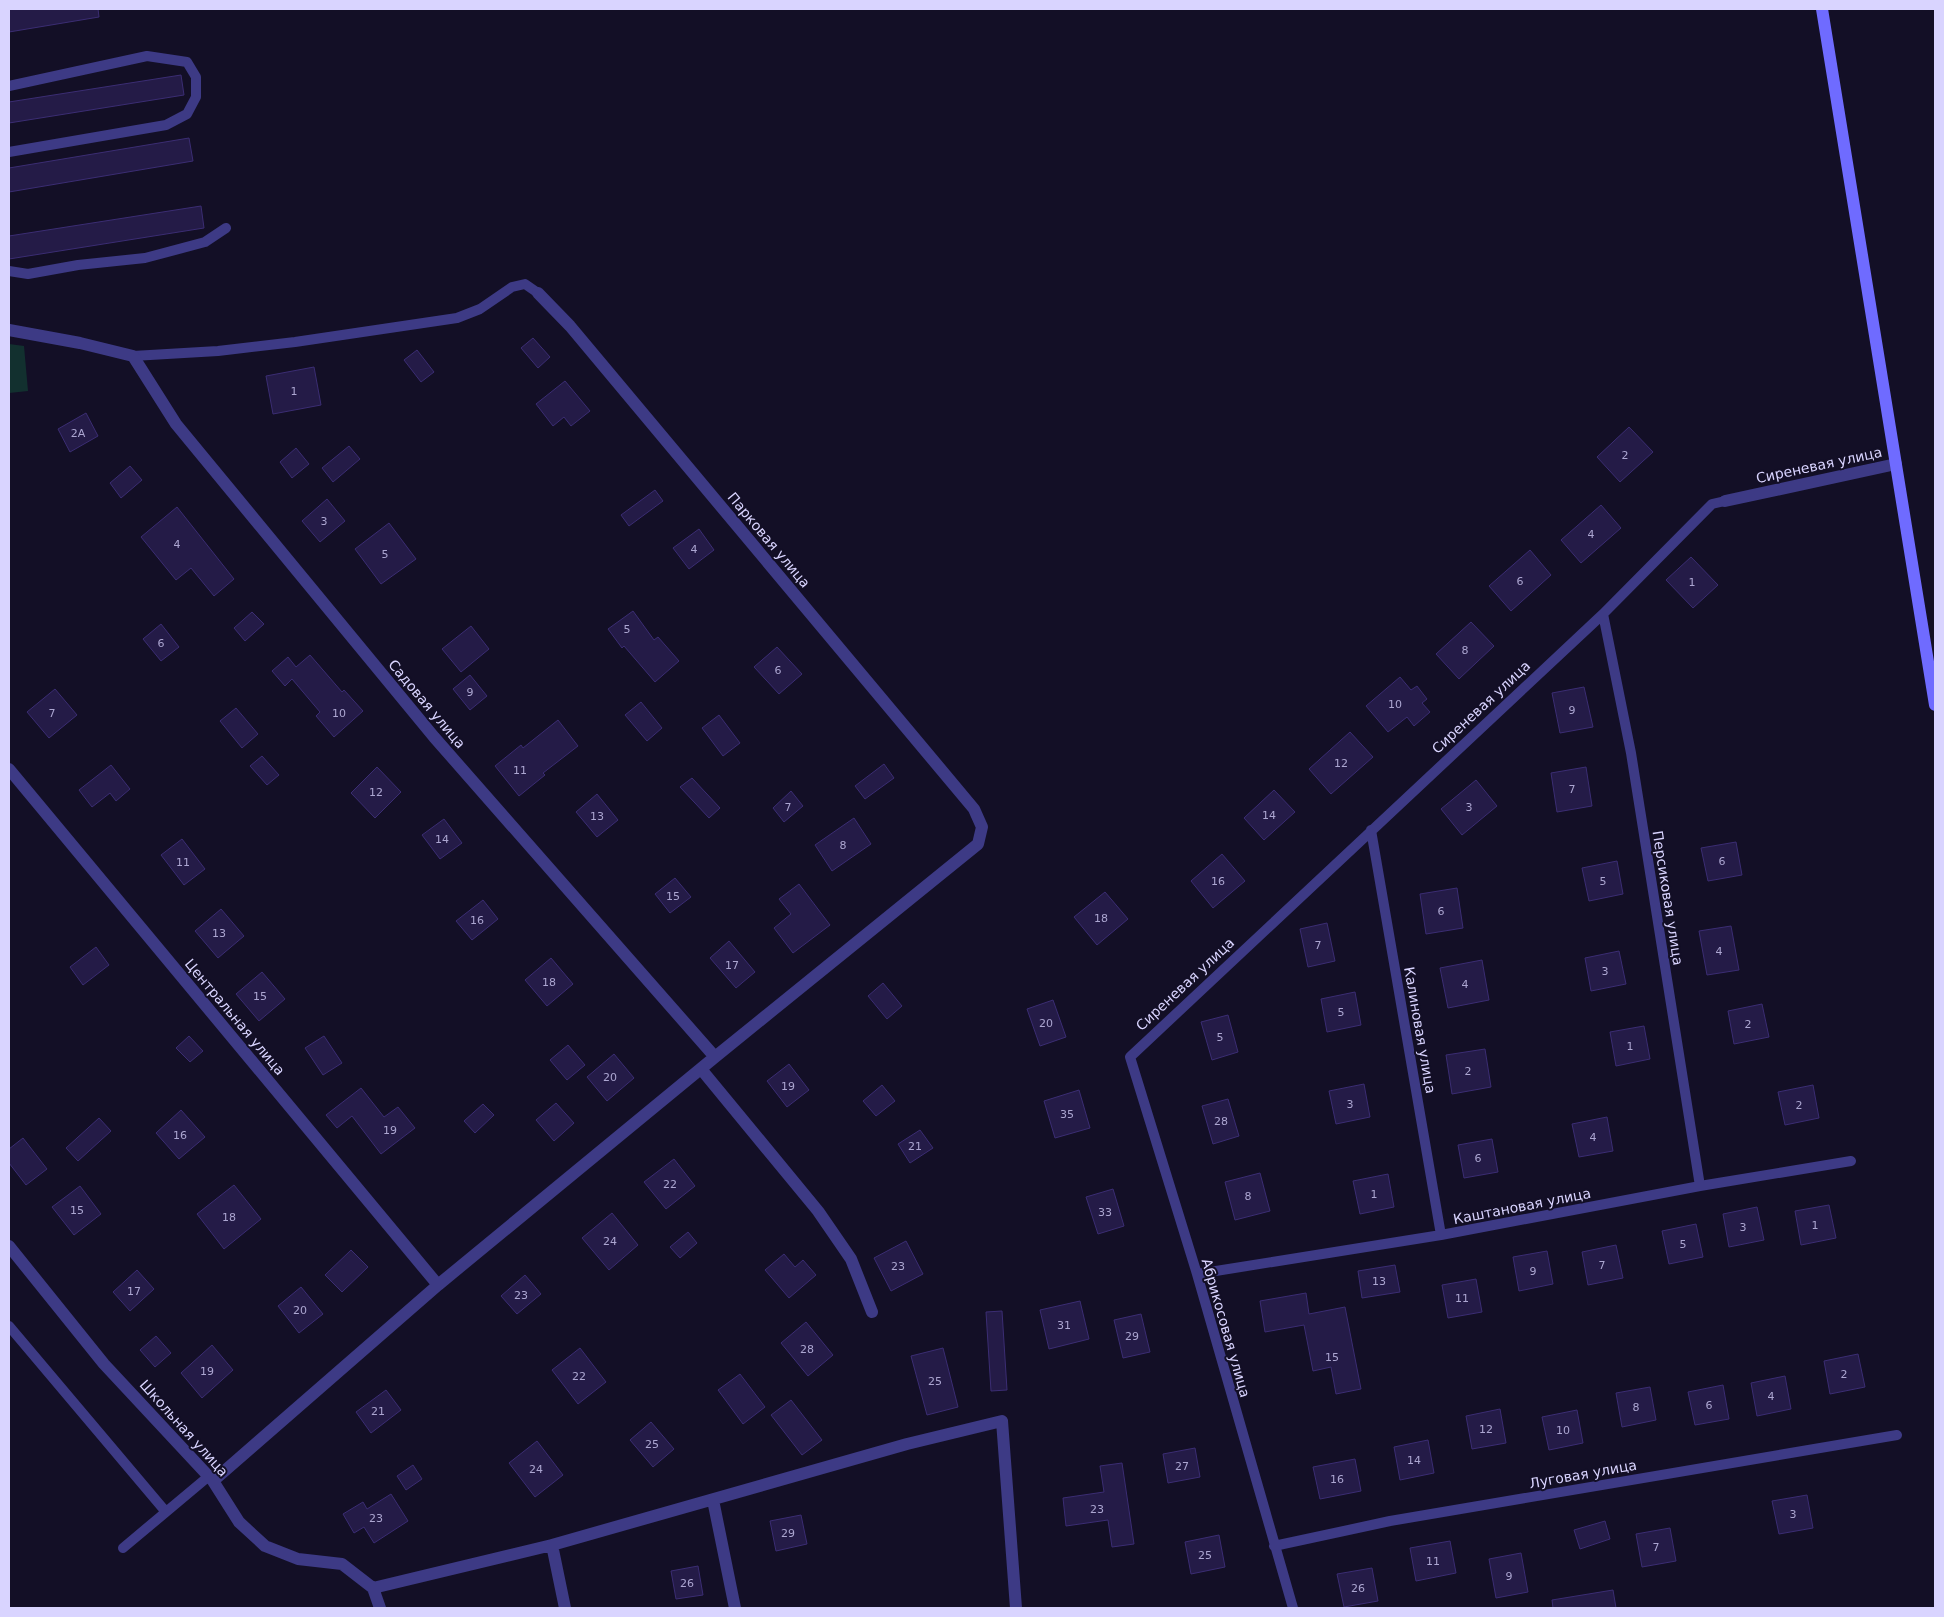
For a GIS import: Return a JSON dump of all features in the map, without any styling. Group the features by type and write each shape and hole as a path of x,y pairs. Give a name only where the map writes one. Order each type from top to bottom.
{"main road":[{"path":"1822,9 1935,705"}],"street":[{"name":"Парковая улица","path":"538,292 570,326 974,809 982,827 978,844 715,1057"},
{"path":"9,330 80,343 133,356"},
{"name":"Садовая улица","path":"133,356 176,424 428,729 715,1057"},
{"name":"Сиреневая улица","path":"1725,501 1896,464"},
{"name":"Центральная улица","path":"9,768 438,1285"},
{"path":"211,1478 438,1285 715,1057"},
{"path":"701,1069 818,1211 851,1259 872,1312"},
{"name":"Школьная улица","path":"9,1246 104,1364 211,1478 239,1522 265,1546 298,1559 342,1564 373,1588"},
{"path":"380,1608 373,1588 552,1545 907,1444 1002,1421 1016,1608"},
{"path":"713,1500 735,1608"},
{"path":"552,1545 565,1608"}],"lane":[{"path":"9,86 147,56 188,62 196,77 196,98 186,114 166,125 9,152"},
{"path":"9,271 28,274 78,265 145,258 205,242 226,228"},
{"path":"133,356 295,342 457,318 480,309 512,287 524,284 538,292"},
{"name":"Сиреневая улица","path":"1130,1057 1603,614 1712,504 1725,501"},
{"name":"Персиковая улица","path":"1603,614 1631,753 1700,1186"},
{"name":"Калиновая улица","path":"1371,830 1442,1235"},
{"name":"Абрикосовая улица","path":"1130,1057 1197,1274 1293,1608"},
{"name":"Каштановая улица","path":"1197,1274 1442,1235 1700,1186 1851,1161"},
{"path":"9,1326 166,1512"},
{"name":"Луговая улица","path":"1274,1546 1390,1521 1897,1434"},
{"path":"123,1548 211,1478"}],"green space":[{"path":"9,344 24,346 28,391 9,393"}],"building":[{"path":"9,9 98,9 99,17 9,32"},
{"path":"181,75 184,95 9,123 9,102"},
{"path":"189,138 193,161 9,192 9,168"},
{"path":"201,206 204,228 9,259 9,236"},
{"path":"533,338 550,357 538,368 521,348"},
{"path":"417,350 434,372 421,382 404,360"},
{"path":"314,367 321,405 273,414 266,376"},
{"path":"565,381 590,411 571,426 564,417 553,426 536,404"},
{"path":"86,413 98,436 70,452 58,429"},
{"path":"1629,427 1653,452 1620,482 1597,457"},
{"path":"349,446 360,459 333,482 322,468"},
{"path":"296,448 309,464 292,478 280,462"},
{"path":"130,466 142,480 121,498 110,483"},
{"path":"655,490 663,501 629,526 621,515"},
{"path":"327,499 345,521 320,542 302,521"},
{"path":"1601,505 1621,528 1581,563 1561,540"},
{"path":"177,507 234,579 214,596 191,568 176,580 141,537"},
{"path":"389,523 416,559 381,584 355,549"},
{"path":"699,529 714,550 689,569 673,548"},
{"path":"1530,550 1551,575 1511,611 1489,586"},
{"path":"1691,557 1718,585 1693,608 1666,580"},
{"path":"633,611 654,640 658,637 679,661 655,682 624,646 622,648 608,629"},
{"path":"252,612 264,624 245,641 234,628"},
{"path":"1471,622 1494,646 1459,679 1436,654"},
{"path":"161,624 179,647 161,661 143,639"},
{"path":"471,626 489,649 461,672 442,649"},
{"path":"777,647 802,674 779,694 754,667"},
{"path":"310,655 342,692 344,690 363,711 334,737 316,716 320,712 292,679 285,686 272,671 288,657 296,667"},
{"path":"470,675 487,696 470,710 453,689"},
{"path":"1400,677 1411,690 1417,686 1427,699 1422,703 1430,712 1414,726 1407,717 1388,732 1366,706"},
{"path":"1584,687 1593,727 1560,733 1552,693"},
{"path":"55,689 77,715 49,738 27,712"},
{"path":"641,702 662,728 647,741 625,715"},
{"path":"236,708 258,734 242,748 220,721"},
{"path":"719,715 740,743 723,756 702,728"},
{"path":"558,720 578,746 543,773 545,775 519,796 495,766 521,745 523,748"},
{"path":"1350,732 1373,757 1331,794 1309,769"},
{"path":"262,756 279,775 267,785 250,766"},
{"path":"884,764 894,778 865,799 855,786"},
{"path":"111,765 130,789 116,801 110,793 92,807 79,790"},
{"path":"377,767 401,792 375,818 351,793"},
{"path":"1586,767 1592,806 1557,812 1551,773"},
{"path":"692,778 720,808 709,818 680,787"},
{"path":"1476,780 1497,806 1462,835 1441,809"},
{"path":"1274,790 1295,812 1264,840 1244,818"},
{"path":"791,791 803,806 784,822 773,808"},
{"path":"597,794 618,820 597,837 576,812"},
{"path":"854,818 871,844 832,871 815,845"},
{"path":"444,819 462,843 440,859 422,835"},
{"path":"182,839 205,869 184,885 161,855"},
{"path":"1736,842 1742,875 1708,881 1701,848"},
{"path":"1222,854 1245,881 1213,908 1191,881"},
{"path":"1617,861 1623,894 1589,901 1582,868"},
{"path":"675,878 691,897 670,913 655,894"},
{"path":"799,884 830,925 793,953 774,928 791,914 779,899"},
{"path":"1457,888 1463,928 1426,934 1420,894"},
{"path":"1105,892 1128,919 1097,945 1074,917"},
{"path":"483,900 498,919 472,940 456,921"},
{"path":"221,909 244,936 218,958 195,931"},
{"path":"1327,923 1335,961 1308,967 1300,929"},
{"path":"1731,926 1739,970 1707,975 1699,931"},
{"path":"729,941 755,972 736,988 710,958"},
{"path":"96,947 109,965 83,985 70,967"},
{"path":"1619,951 1626,984 1591,991 1585,958"},
{"path":"551,958 573,984 547,1006 525,980"},
{"path":"1482,960 1489,1000 1448,1008 1440,968"},
{"path":"262,972 285,999 259,1021 236,994"},
{"path":"883,983 902,1006 887,1019 868,996"},
{"path":"1355,992 1361,1025 1327,1032 1321,999"},
{"path":"1053,1000 1066,1037 1040,1046 1027,1009"},
{"path":"1762,1004 1769,1037 1734,1044 1728,1011"},
{"path":"1228,1015 1238,1052 1212,1060 1201,1022"},
{"path":"1644,1026 1650,1059 1616,1066 1610,1032"},
{"path":"189,1036 203,1051 190,1062 176,1048"},
{"path":"324,1036 342,1063 323,1075 305,1048"},
{"path":"568,1045 585,1065 567,1080 550,1060"},
{"path":"1485,1049 1491,1087 1452,1094 1446,1055"},
{"path":"614,1054 634,1078 607,1101 587,1077"},
{"path":"789,1064 809,1090 787,1107 767,1081"},
{"path":"1364,1084 1370,1117 1336,1124 1329,1091"},
{"path":"882,1085 895,1101 876,1116 863,1101"},
{"path":"1813,1085 1819,1118 1785,1125 1778,1092"},
{"path":"361,1088 384,1117 398,1107 415,1128 381,1154 352,1116 337,1128 326,1115"},
{"path":"1079,1090 1090,1128 1055,1138 1044,1101"},
{"path":"1228,1099 1239,1136 1213,1144 1202,1106"},
{"path":"556,1103 574,1123 554,1141 536,1120"},
{"path":"483,1104 494,1115 475,1133 464,1121"},
{"path":"181,1110 205,1137 179,1159 156,1133"},
{"path":"1607,1117 1613,1151 1579,1157 1572,1124"},
{"path":"99,1118 111,1131 78,1161 66,1148"},
{"path":"920,1130 933,1148 910,1163 898,1144"},
{"path":"23,1138 47,1169 26,1185 9,1163 9,1149"},
{"path":"1492,1139 1498,1172 1464,1178 1458,1145"},
{"path":"674,1159 695,1186 666,1209 644,1182"},
{"path":"1260,1173 1270,1211 1235,1220 1225,1182"},
{"path":"1388,1174 1394,1207 1360,1214 1353,1181"},
{"path":"234,1185 261,1219 224,1249 197,1214"},
{"path":"80,1186 101,1214 74,1235 52,1207"},
{"path":"1113,1189 1124,1226 1098,1234 1086,1197"},
{"path":"1829,1205 1836,1238 1801,1245 1795,1211"},
{"path":"1757,1207 1764,1240 1729,1247 1723,1214"},
{"path":"612,1213 638,1245 609,1270 582,1238"},
{"path":"1696,1224 1703,1257 1669,1264 1662,1231"},
{"path":"688,1232 697,1243 680,1258 670,1247"},
{"path":"906,1241 923,1274 891,1291 874,1258"},
{"path":"1616,1245 1623,1278 1588,1285 1582,1252"},
{"path":"351,1250 368,1267 342,1292 325,1275"},
{"path":"1547,1251 1553,1284 1519,1291 1513,1257"},
{"path":"784,1254 795,1267 803,1260 816,1275 789,1298 765,1270"},
{"path":"1395,1265 1400,1292 1362,1298 1358,1271"},
{"path":"137,1270 154,1289 130,1311 113,1292"},
{"path":"525,1275 541,1294 517,1314 501,1296"},
{"path":"1476,1279 1482,1312 1448,1318 1442,1285"},
{"path":"301,1287 323,1314 299,1333 278,1306"},
{"path":"1306,1293 1309,1314 1345,1307 1361,1389 1336,1394 1331,1367 1313,1371 1304,1325 1265,1332 1260,1301"},
{"path":"1080,1301 1089,1339 1049,1349 1040,1310"},
{"path":"1002,1311 1007,1390 991,1391 986,1312"},
{"path":"1141,1314 1150,1352 1123,1358 1114,1320"},
{"path":"806,1322 833,1355 808,1376 781,1343"},
{"path":"156,1336 171,1353 155,1367 140,1350"},
{"path":"212,1345 233,1370 202,1398 181,1373"},
{"path":"580,1348 606,1382 578,1404 552,1370"},
{"path":"943,1348 958,1407 927,1415 911,1356"},
{"path":"1858,1354 1865,1387 1830,1394 1824,1361"},
{"path":"740,1374 765,1407 743,1424 718,1390"},
{"path":"1785,1376 1791,1409 1757,1416 1751,1383"},
{"path":"1723,1385 1729,1419 1695,1425 1688,1392"},
{"path":"1650,1387 1656,1420 1622,1427 1616,1393"},
{"path":"386,1390 401,1410 371,1433 356,1412"},
{"path":"791,1400 822,1440 802,1455 771,1415"},
{"path":"1500,1409 1506,1443 1472,1449 1466,1416"},
{"path":"1577,1410 1583,1443 1549,1450 1542,1417"},
{"path":"651,1422 674,1449 653,1467 630,1440"},
{"path":"1428,1440 1434,1473 1400,1480 1394,1447"},
{"path":"537,1441 563,1475 535,1497 509,1463"},
{"path":"1195,1448 1200,1477 1168,1483 1163,1454"},
{"path":"1355,1459 1361,1491 1320,1499 1313,1467"},
{"path":"1122,1463 1134,1544 1112,1547 1108,1520 1066,1526 1063,1498 1104,1492 1100,1466"},
{"path":"413,1465 422,1479 406,1490 397,1476"},
{"path":"391,1494 408,1521 374,1543 364,1527 354,1533 343,1514 363,1502 367,1509"},
{"path":"1807,1495 1813,1528 1779,1534 1772,1501"},
{"path":"801,1515 807,1544 776,1551 770,1521"},
{"path":"1605,1521 1610,1539 1580,1549 1574,1530"},
{"path":"1670,1528 1676,1561 1642,1567 1636,1534"},
{"path":"1219,1535 1225,1567 1191,1574 1185,1542"},
{"path":"1450,1541 1456,1573 1416,1581 1410,1548"},
{"path":"1521,1553 1528,1592 1496,1598 1489,1559"},
{"path":"698,1566 703,1595 676,1599 671,1571"},
{"path":"1372,1568 1378,1601 1344,1607 1337,1574"},
{"path":"1613,1590 1616,1608 1553,1608 1552,1600"}]}
